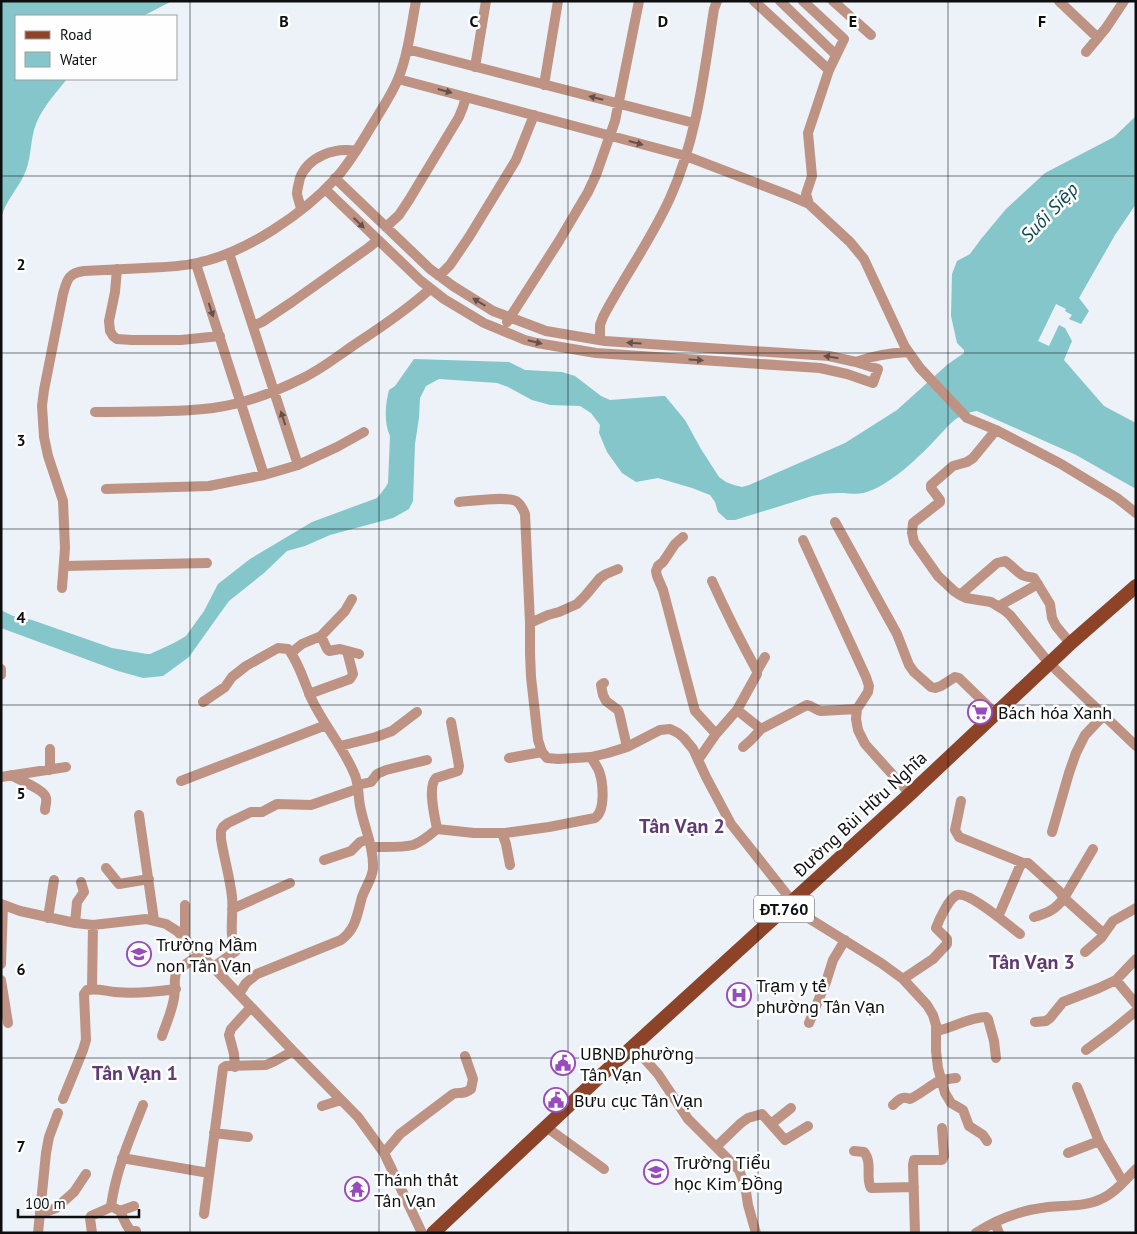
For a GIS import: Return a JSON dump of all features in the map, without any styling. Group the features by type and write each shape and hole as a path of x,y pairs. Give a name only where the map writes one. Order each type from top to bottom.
{"main road":[{"name":"Đường Bùi Hữu Nghĩa","path":"433,1233 633,1046 910,794 1070,643 1136,586"}],"street":[{"path":"62,588 65,548 63,501 48,456 44,437 42,406 63,294 70,275 84,270 177,267 204,262 229,253 274,229 301,209 336,178 356,151 392,93 407,49 416,1"},
{"path":"475,66 486,1"},
{"path":"544,84 558,1"},
{"path":"502,330 588,192 596,174 615,121 639,1"},
{"path":"600,340 600,325 603,317 632,270 671,197 686,156 717,1"},
{"path":"754,1 829,70"},
{"path":"780,1 836,55"},
{"path":"803,1 844,39 829,70 808,133 812,176 806,194 809,204"},
{"path":"833,1 871,35"},
{"path":"1058,1 1098,38"},
{"path":"1086,52 1106,28 1124,1"},
{"path":"407,49 694,123"},
{"path":"398,79 686,156 788,194 809,204 850,242 864,260 908,352 920,368 967,418 996,430 1061,464 1118,498 1136,513"},
{"path":"386,228 399,215 409,200 459,117 466,97"},
{"path":"439,276 450,265 462,248 516,160 534,115"},
{"path":"301,209 297,193 300,179 307,166 316,158 326,154 348,149 356,151"},
{"path":"324,189 430,289 480,321 536,343 596,353 820,368 847,374 872,383 878,369 829,356 600,340 546,331 490,309 439,276 386,228 336,178"},
{"path":"253,326 292,302 378,240"},
{"path":"229,253 298,465"},
{"path":"196,264 264,475"},
{"path":"117,269 115,292 109,321 110,331 117,339 188,339 220,336"},
{"path":"95,412 178,411 212,408 274,392 318,369 406,310 430,289"},
{"path":"856,362 872,356 908,352"},
{"path":"790,354 791,366"},
{"path":"996,430 973,458 953,466 931,485 940,502 913,522 912,533 914,542 938,576 954,591 966,598 992,602 1010,615 1049,663 1136,746"},
{"path":"106,489 210,486 264,475 298,465 330,451 364,432"},
{"path":"459,502 502,499 515,501 522,507 525,514 530,653 538,740 542,752 547,758 553,759 608,753 628,747 660,730 670,730 684,738 693,749 731,824 792,901 810,919 881,963 903,979 927,1005 936,1025 938,1068 945,1093 951,1102 963,1110 969,1126 979,1132 987,1141"},
{"path":"835,522 897,634 909,665 914,672 931,687 935,688 955,677 962,680 995,713"},
{"path":"683,537 675,544 656,571 663,590 695,711 716,734"},
{"path":"803,540 869,686 868,692 857,709 858,730 865,744 910,794"},
{"path":"960,595 997,563 1005,561 1022,575 1034,578 1050,604 1052,618 1056,626 1070,643"},
{"path":"64,566 206,563"},
{"path":"530,623 577,604 600,578 618,569"},
{"path":"712,581 757,671"},
{"path":"999,606 1038,584"},
{"path":"291,653 302,644 321,636 345,611 352,599"},
{"path":"321,636 329,651 340,649 359,654"},
{"path":"203,702 225,687 232,677 246,666 278,648 288,649 309,694 355,774 360,806 370,843 373,870 350,933 341,940 257,974 246,983 239,994"},
{"path":"309,694 350,679 353,674 347,651"},
{"path":"698,760 716,734 737,710 765,657"},
{"path":"1,670 1,675"},
{"path":"604,683 601,685 603,695 606,701 618,710 628,747"},
{"path":"743,747 761,730 807,705 821,711 857,709"},
{"path":"737,710 761,730"},
{"path":"340,746 392,731 417,712"},
{"path":"1052,832 1068,774 1076,754 1085,735 1104,715"},
{"path":"437,829 431,790 433,780 458,771 459,766 451,722"},
{"path":"181,782 326,724"},
{"path":"50,749 50,770"},
{"path":"510,758 542,752"},
{"path":"324,860 351,850 360,842 404,846 414,845 437,829 474,833 502,833 549,827 594,818 602,807 602,797 601,778 591,756"},
{"path":"213,967 236,951 231,936 231,895 221,839 223,827 245,814 262,812 277,804 311,805 371,782 377,774 386,770 427,760"},
{"path":"6,776 66,767"},
{"path":"6,776 36,788 45,794 45,810"},
{"path":"961,801 955,830 959,837 1023,864 1028,864 1104,934"},
{"path":"139,815 154,920"},
{"path":"502,833 510,866"},
{"path":"1034,917 1047,914 1064,898 1093,849"},
{"path":"998,917 1020,866 1023,864"},
{"path":"106,868 119,884 148,879"},
{"path":"48,918 54,880"},
{"path":"75,923 77,902 84,892 81,882"},
{"path":"232,909 290,882"},
{"path":"903,979 933,958 947,944 947,939 936,928 946,907 953,897 957,895 963,895 998,917 1020,934"},
{"path":"1,964 2,905 48,918 75,923 93,925 146,919 166,924 185,938 358,1117 384,1153 422,1233"},
{"path":"185,906 185,938"},
{"path":"1085,952 1104,934 1113,921 1136,908"},
{"path":"92,989 93,925"},
{"path":"809,1023 834,960 845,940"},
{"path":"162,1036 174,1000 176,989 175,973 200,954"},
{"path":"1035,1022 1046,1021 1062,1002 1116,980 1136,959"},
{"path":"1,980 8,1022"},
{"path":"1116,980 1136,1004"},
{"path":"63,1099 86,1040 84,994 87,990 135,993 176,989"},
{"path":"235,1067 229,1035 231,1030 251,1007"},
{"path":"1086,1050 1136,1010"},
{"path":"936,1031 976,1018 986,1017 994,1041 996,1058"},
{"path":"633,1046 658,1074 688,1119 740,1170 756,1233"},
{"path":"204,1214 223,1068 226,1066 266,1065 293,1051"},
{"path":"384,1153 400,1134 455,1093 463,1093 471,1089 473,1079 465,1056"},
{"path":"893,1105 902,1098 910,1099 914,1097 941,1081 956,1078"},
{"path":"1078,1087 1099,1141 1123,1182"},
{"path":"322,1106 342,1100"},
{"path":"92,1233 90,1218 110,1206 122,1158 143,1105"},
{"path":"771,1124 791,1108"},
{"path":"38,1233 49,1137 58,1113"},
{"path":"717,1146 748,1118 762,1114 785,1140 808,1126"},
{"path":"546,1127 604,1169"},
{"path":"916,1233 914,1160 942,1160 944,1156 942,1128"},
{"path":"214,1133 248,1137"},
{"path":"1068,1153 1099,1141"},
{"path":"854,1151 864,1152 866,1156 869,1170 869,1186 871,1188 914,1187"},
{"path":"122,1158 209,1173"},
{"path":"976,1233 995,1222 1028,1210 1084,1204 1103,1199 1113,1192 1136,1169"},
{"path":"40,1214 56,1208 74,1192 86,1174"},
{"path":"110,1206 120,1211 131,1232 136,1231"},
{"path":"120,1211 134,1206"},
{"path":"995,1222 999,1233"}],"water":[{"path":"1,1 172,1 145,15 15,15 15,80 66,80 48,103 36,123 26,170 5,207 1,219"},
{"name":"Suối Siệp","path":"1136,116 1136,204 1115,235 1079,298 1089,311 1081,324 1069,319 1072,315 1065,311 1066,309 1056,304 1038,341 1049,346 1059,325 1065,328 1072,341 1064,360 1104,406 1136,423 1136,489 1076,455 977,411 963,415 953,421 906,468 889,481 872,490 859,494 836,493 815,495 735,520 727,520 718,512 715,502 710,495 658,478 636,482 622,473 607,452 599,433 600,425 591,413 580,406 550,405 532,400 497,383 439,379 426,386 420,398 415,444 413,501 409,509 393,518 330,535 305,546 287,551 264,573 229,601 189,657 163,676 143,678 118,671 1,628 1,610 13,616 32,620 112,648 147,654 186,636 204,611 218,584 250,559 312,522 377,498 388,483 390,436 386,414 389,390 395,386 414,359 509,362 525,370 562,372 575,376 601,396 610,400 665,396 685,420 719,477 726,482 742,487 845,443 897,410 948,364 964,353 964,350 957,343 951,316 952,274 957,261 970,254 1006,209 1045,173 1114,137"}],"place":[{"name":"Bách hóa Xanh","path":"980,712"},
{"name":"Trường Mầm non Tân Vạn","path":"139,954"},
{"name":"Trạm y tế phường Tân Vạn","path":"739,995"},
{"name":"UBND phường Tân Vạn","path":"563,1063"},
{"name":"Bưu cục Tân Vạn","path":"556,1100"},
{"name":"Trường Tiểu học Kim Đồng","path":"656,1172"},
{"name":"Thánh thất Tân Vạn","path":"357,1189"}],"district":[{"name":"Tân Vạn 2","path":"682,826"},
{"name":"Tân Vạn 3","path":"1032,962"},
{"name":"Tân Vạn 1","path":"135,1073"}]}
